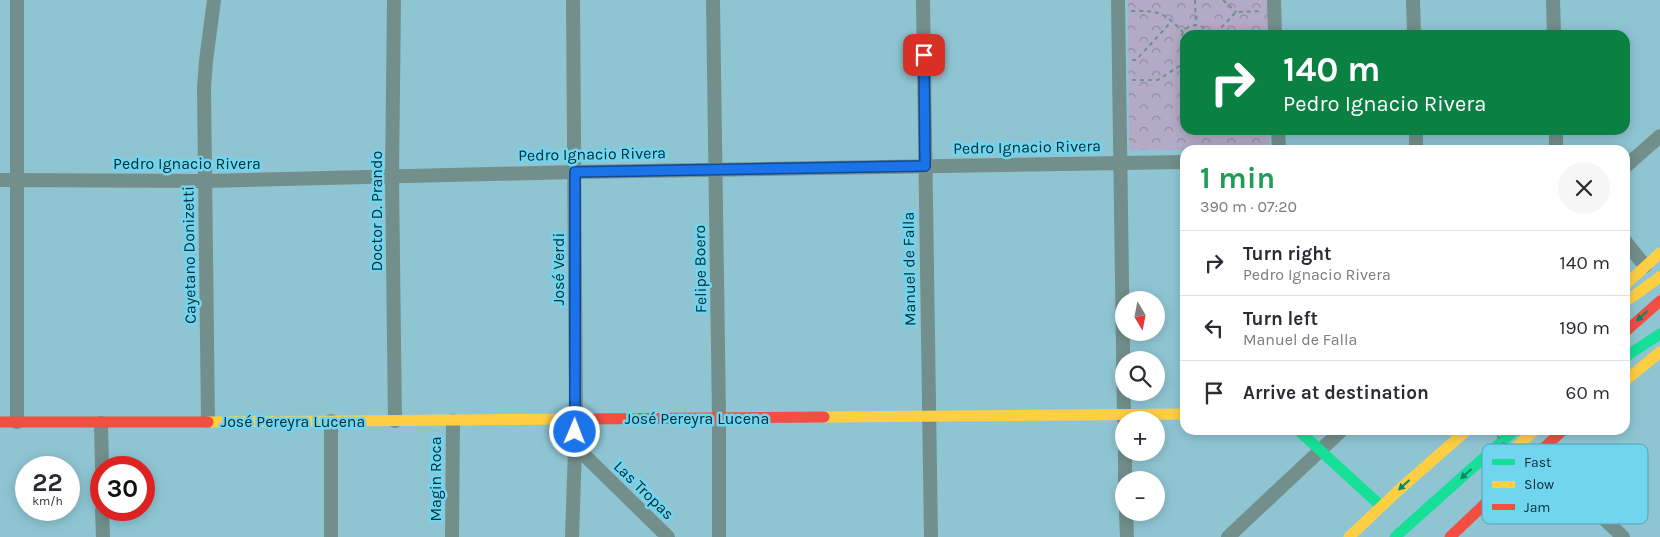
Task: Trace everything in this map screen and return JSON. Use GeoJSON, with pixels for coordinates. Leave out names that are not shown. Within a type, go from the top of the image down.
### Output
{"type":"FeatureCollection","features":[{"type":"Feature","properties":{"kind":"main road"},"geometry":{"type":"LineString","coordinates":[[1630,280],[1660,253]]}},
{"type":"Feature","properties":{"kind":"main road"},"geometry":{"type":"LineString","coordinates":[[1630,298],[1660,277]]}},
{"type":"Feature","properties":{"kind":"main road"},"geometry":{"type":"LineString","coordinates":[[1630,328],[1660,301]]}},
{"type":"Feature","properties":{"kind":"main road"},"geometry":{"type":"LineString","coordinates":[[1630,346],[1656,330]]}},
{"type":"Feature","properties":{"kind":"main road"},"geometry":{"type":"LineString","coordinates":[[1630,353],[1656,330]]}},
{"type":"Feature","properties":{"kind":"main road"},"geometry":{"type":"LineString","coordinates":[[1630,377],[1660,352]]}},
{"type":"Feature","properties":{"kind":"main road","name":"José Pereyra Lucena"},"geometry":{"type":"LineString","coordinates":[[1165,415],[1180,414]]}},
{"type":"Feature","properties":{"kind":"main road","name":"José Pereyra Lucena"},"geometry":{"type":"LineString","coordinates":[[0,422],[453,421],[719,417],[1115,418]]}},
{"type":"Feature","properties":{"kind":"main road"},"geometry":{"type":"LineString","coordinates":[[1303,435],[1381,506]]}},
{"type":"Feature","properties":{"kind":"main road"},"geometry":{"type":"LineString","coordinates":[[1349,537],[1461,435]]}},
{"type":"Feature","properties":{"kind":"main road"},"geometry":{"type":"LineString","coordinates":[[1499,444],[1509,435]]}},
{"type":"Feature","properties":{"kind":"main road"},"geometry":{"type":"LineString","coordinates":[[1520,444],[1530,435]]}},
{"type":"Feature","properties":{"kind":"main road"},"geometry":{"type":"LineString","coordinates":[[1548,444],[1558,435]]}},
{"type":"Feature","properties":{"kind":"main road"},"geometry":{"type":"LineString","coordinates":[[1396,537],[1482,460]]}},
{"type":"Feature","properties":{"kind":"main road"},"geometry":{"type":"LineString","coordinates":[[1450,537],[1482,506]]}},
{"type":"Feature","properties":{"kind":"street"},"geometry":{"type":"LineString","coordinates":[[17,0],[17,422]]}},
{"type":"Feature","properties":{"kind":"street","name":"Cayetano Donizetti"},"geometry":{"type":"LineString","coordinates":[[208,421],[204,87],[214,0]]}},
{"type":"Feature","properties":{"kind":"street","name":"Doctor D. Prando"},"geometry":{"type":"LineString","coordinates":[[394,0],[392,177],[395,421]]}},
{"type":"Feature","properties":{"kind":"street","name":"José Verdi"},"geometry":{"type":"LineString","coordinates":[[572,537],[576,419],[573,0]]}},
{"type":"Feature","properties":{"kind":"street","name":"Felipe Boero"},"geometry":{"type":"LineString","coordinates":[[713,0],[719,537]]}},
{"type":"Feature","properties":{"kind":"street","name":"Manuel de Falla"},"geometry":{"type":"LineString","coordinates":[[924,0],[931,537]]}},
{"type":"Feature","properties":{"kind":"street"},"geometry":{"type":"LineString","coordinates":[[1413,0],[1414,30]]}},
{"type":"Feature","properties":{"kind":"street"},"geometry":{"type":"LineString","coordinates":[[1553,0],[1554,30]]}},
{"type":"Feature","properties":{"kind":"street"},"geometry":{"type":"LineString","coordinates":[[1118,6],[1124,411]]}},
{"type":"Feature","properties":{"kind":"street"},"geometry":{"type":"LineString","coordinates":[[1274,6],[1275,30]]}},
{"type":"Feature","properties":{"kind":"street"},"geometry":{"type":"LineString","coordinates":[[1630,162],[1660,136]]}},
{"type":"Feature","properties":{"kind":"street","name":"Pedro Ignacio Rivera"},"geometry":{"type":"LineString","coordinates":[[0,180],[206,181],[716,169],[1180,162]]}},
{"type":"Feature","properties":{"kind":"street"},"geometry":{"type":"LineString","coordinates":[[1630,247],[1645,266]]}},
{"type":"Feature","properties":{"kind":"street"},"geometry":{"type":"LineString","coordinates":[[331,421],[331,537]]}},
{"type":"Feature","properties":{"kind":"street","name":"Magin Roca"},"geometry":{"type":"LineString","coordinates":[[452,537],[453,421]]}},
{"type":"Feature","properties":{"kind":"street"},"geometry":{"type":"LineString","coordinates":[[101,422],[102,456]]}},
{"type":"Feature","properties":{"kind":"street"},"geometry":{"type":"LineString","coordinates":[[1228,537],[1337,435]]}},
{"type":"Feature","properties":{"kind":"street","name":"Las Tropas"},"geometry":{"type":"LineString","coordinates":[[575,446],[668,537]]}},
{"type":"Feature","properties":{"kind":"street"},"geometry":{"type":"LineString","coordinates":[[102,521],[103,537]]}},
{"type":"Feature","properties":{"kind":"street"},"geometry":{"type":"LineString","coordinates":[[1126,521],[1127,537]]}},
{"type":"Feature","properties":{"kind":"street"},"geometry":{"type":"LineString","coordinates":[[1610,524],[1623,537]]}},
{"type":"Feature","properties":{"kind":"path"},"geometry":{"type":"LineString","coordinates":[[1195,0],[1196,25]]}},
{"type":"Feature","properties":{"kind":"path"},"geometry":{"type":"LineString","coordinates":[[1223,0],[1236,12]]}},
{"type":"Feature","properties":{"kind":"path"},"geometry":{"type":"LineString","coordinates":[[1118,6],[1162,13],[1182,30]]}},
{"type":"Feature","properties":{"kind":"path"},"geometry":{"type":"LineString","coordinates":[[1220,30],[1236,12],[1274,6]]}},
{"type":"Feature","properties":{"kind":"path"},"geometry":{"type":"LineString","coordinates":[[1119,60],[1136,60],[1172,21]]}},
{"type":"Feature","properties":{"kind":"path"},"geometry":{"type":"LineString","coordinates":[[1186,30],[1196,25],[1206,30]]}},
{"type":"Feature","properties":{"kind":"path"},"geometry":{"type":"LineString","coordinates":[[1120,79],[1158,80],[1180,66]]}},
{"type":"Feature","properties":{"kind":"green space"},"geometry":{"type":"Polygon","coordinates":[[[1128,0],[1268,0],[1268,30],[1180,30],[1180,135],[1269,135],[1269,145],[1180,145],[1180,150],[1129,150],[1128,0]]]}},
{"type":"Feature","properties":{"kind":"traffic: fast"},"geometry":{"type":"LineString","coordinates":[[1630,354],[1660,334]]}},
{"type":"Feature","properties":{"kind":"traffic: fast"},"geometry":{"type":"LineString","coordinates":[[1303,435],[1381,506]]}},
{"type":"Feature","properties":{"kind":"traffic: fast"},"geometry":{"type":"LineString","coordinates":[[1499,444],[1509,435]]}},
{"type":"Feature","properties":{"kind":"traffic: fast"},"geometry":{"type":"LineString","coordinates":[[1395,537],[1482,459]]}},
{"type":"Feature","properties":{"kind":"traffic: slow"},"geometry":{"type":"LineString","coordinates":[[1630,280],[1660,253]]}},
{"type":"Feature","properties":{"kind":"traffic: slow"},"geometry":{"type":"LineString","coordinates":[[1630,298],[1660,277]]}},
{"type":"Feature","properties":{"kind":"traffic: slow"},"geometry":{"type":"LineString","coordinates":[[1630,377],[1660,352]]}},
{"type":"Feature","properties":{"kind":"traffic: slow"},"geometry":{"type":"LineString","coordinates":[[824,417],[1180,414]]}},
{"type":"Feature","properties":{"kind":"traffic: slow"},"geometry":{"type":"LineString","coordinates":[[208,422],[586,419]]}},
{"type":"Feature","properties":{"kind":"traffic: slow"},"geometry":{"type":"LineString","coordinates":[[1349,537],[1461,435]]}},
{"type":"Feature","properties":{"kind":"traffic: slow"},"geometry":{"type":"LineString","coordinates":[[1520,444],[1530,435]]}},
{"type":"Feature","properties":{"kind":"traffic: jam"},"geometry":{"type":"LineString","coordinates":[[1630,328],[1660,301]]}},
{"type":"Feature","properties":{"kind":"traffic: jam"},"geometry":{"type":"LineString","coordinates":[[586,419],[824,417]]}},
{"type":"Feature","properties":{"kind":"traffic: jam"},"geometry":{"type":"LineString","coordinates":[[0,422],[208,422]]}},
{"type":"Feature","properties":{"kind":"traffic: jam"},"geometry":{"type":"LineString","coordinates":[[1548,444],[1558,435]]}},
{"type":"Feature","properties":{"kind":"traffic: jam"},"geometry":{"type":"LineString","coordinates":[[1450,537],[1482,507]]}},
{"type":"Feature","properties":{"kind":"route"},"geometry":{"type":"LineString","coordinates":[[575,432],[575,172],[925,166],[924,55]]}}]}
